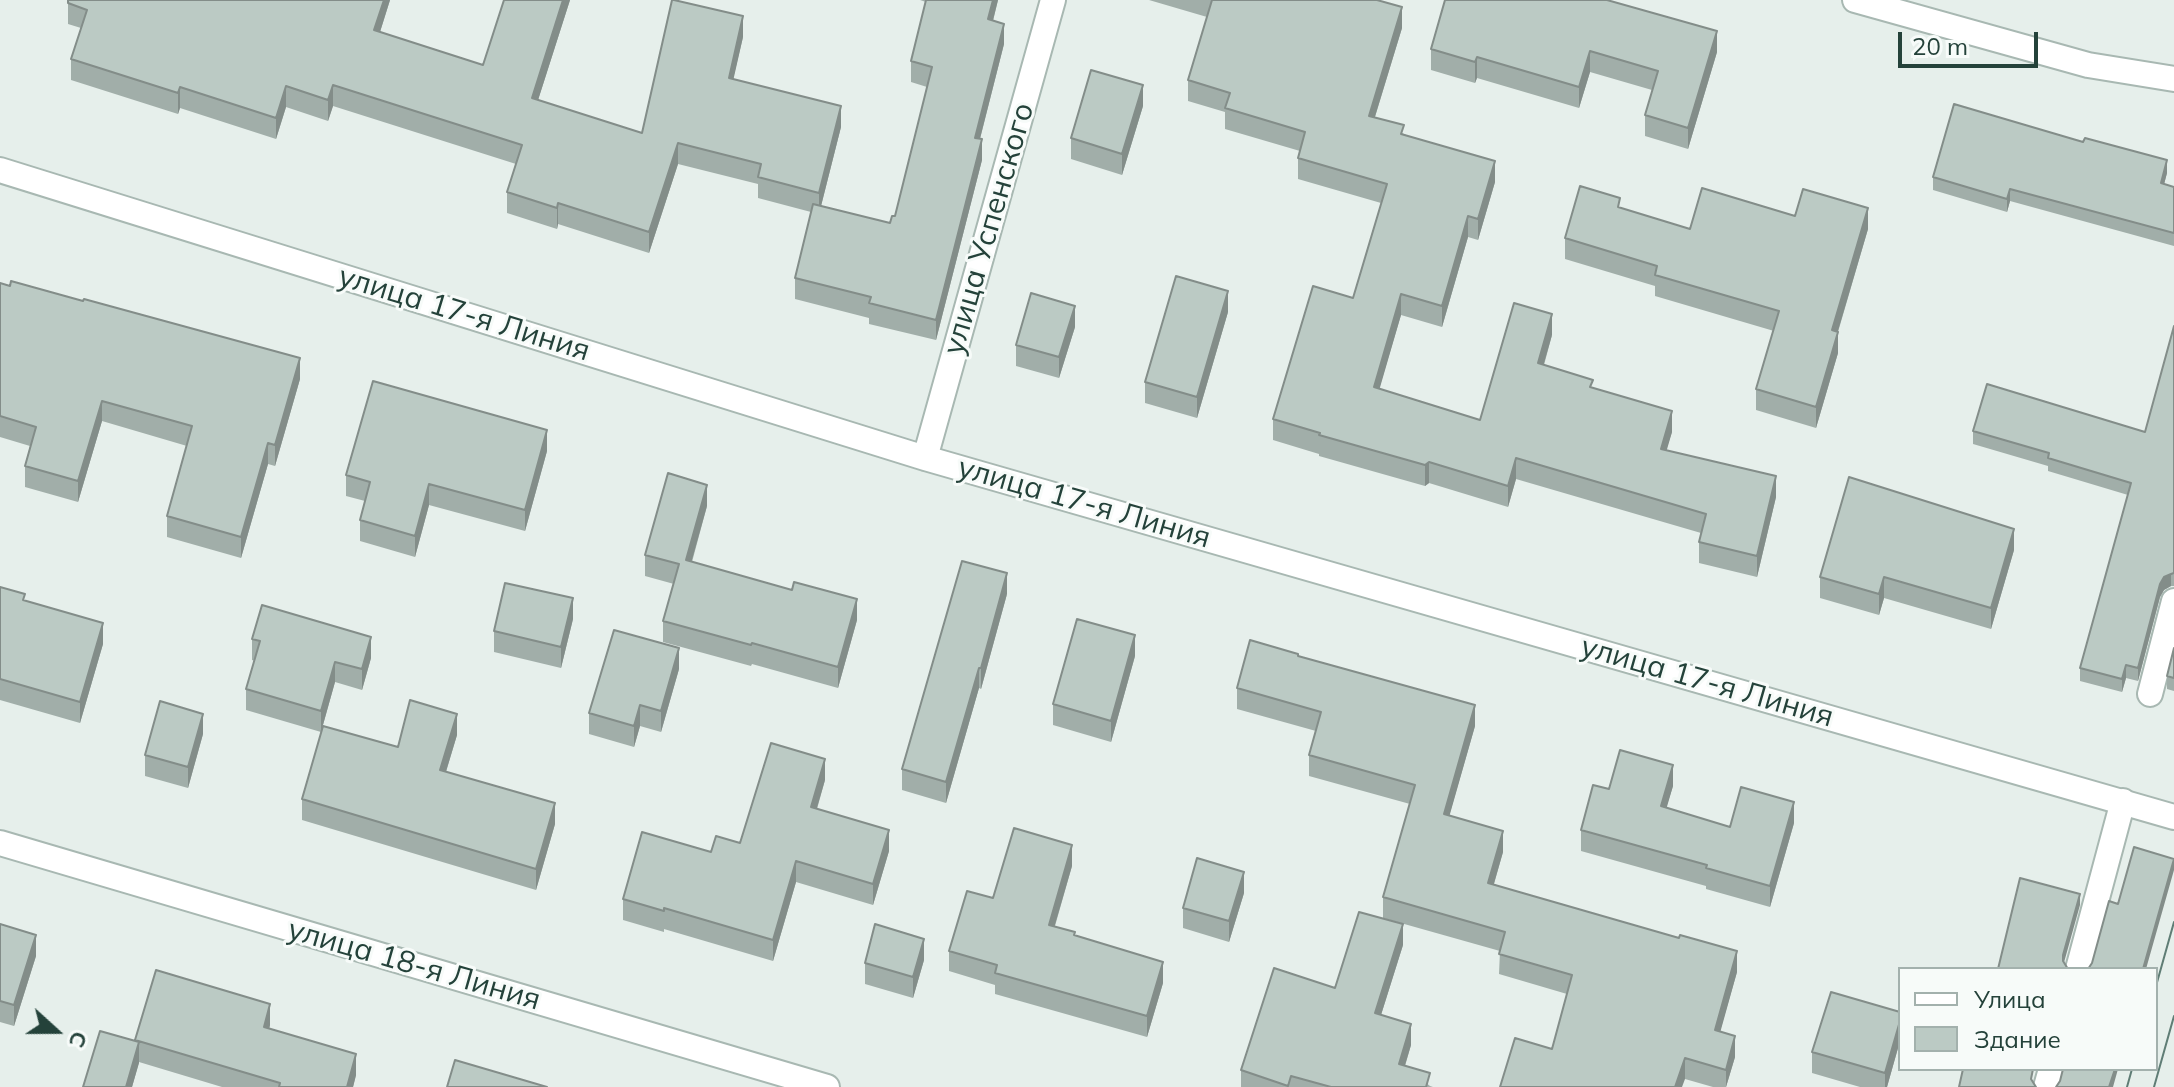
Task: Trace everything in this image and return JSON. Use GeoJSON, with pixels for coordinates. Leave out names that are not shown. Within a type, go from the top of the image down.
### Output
{"type":"FeatureCollection","features":[{"type":"Feature","properties":{"kind":"street","name":"улица Успенского"},"geometry":{"type":"LineString","coordinates":[[925,458],[1053,0]]}},
{"type":"Feature","properties":{"kind":"street"},"geometry":{"type":"LineString","coordinates":[[1855,0],[2088,65],[2174,79]]}},
{"type":"Feature","properties":{"kind":"street","name":"улица 17-я Линия"},"geometry":{"type":"LineString","coordinates":[[0,170],[925,458],[2174,817]]}},
{"type":"Feature","properties":{"kind":"street"},"geometry":{"type":"LineString","coordinates":[[2150,694],[2174,601]]}},
{"type":"Feature","properties":{"kind":"street"},"geometry":{"type":"LineString","coordinates":[[2079,967],[2123,801]]}},
{"type":"Feature","properties":{"kind":"street","name":"улица 18-я Линия"},"geometry":{"type":"LineString","coordinates":[[0,843],[827,1087]]}},
{"type":"Feature","properties":{"kind":"building"},"geometry":{"type":"Polygon","coordinates":[[[68,0],[384,0],[374,30],[483,65],[504,0],[563,0],[532,98],[642,133],[674,0],[743,16],[729,78],[841,106],[819,193],[758,177],[761,164],[678,143],[649,232],[558,203],[557,208],[507,192],[522,145],[333,85],[328,100],[286,86],[276,118],[180,87],[178,93],[71,59],[87,10],[68,3],[68,0]]]}},
{"type":"Feature","properties":{"kind":"building"},"geometry":{"type":"Polygon","coordinates":[[[926,0],[993,0],[988,19],[1004,24],[975,138],[982,139],[936,320],[869,303],[871,297],[795,278],[813,204],[890,223],[892,216],[895,216],[932,67],[911,61],[926,0]]]}},
{"type":"Feature","properties":{"kind":"building"},"geometry":{"type":"Polygon","coordinates":[[[1212,0],[1377,0],[1402,7],[1369,116],[1404,125],[1401,134],[1495,161],[1478,219],[1468,216],[1442,306],[1401,294],[1374,387],[1480,420],[1514,303],[1552,314],[1538,363],[1593,380],[1590,387],[1672,411],[1661,449],[1776,476],[1757,556],[1699,542],[1706,514],[1516,458],[1508,486],[1429,462],[1425,465],[1319,435],[1273,419],[1313,286],[1353,298],[1387,184],[1298,158],[1305,132],[1225,108],[1230,93],[1188,80],[1212,0]]]}},
{"type":"Feature","properties":{"kind":"building"},"geometry":{"type":"Polygon","coordinates":[[[1445,0],[1607,0],[1717,31],[1688,128],[1645,115],[1658,71],[1590,51],[1579,87],[1477,57],[1475,62],[1431,49],[1445,0]]]}},
{"type":"Feature","properties":{"kind":"building"},"geometry":{"type":"Polygon","coordinates":[[[1091,70],[1143,85],[1122,154],[1071,138],[1091,70]]]}},
{"type":"Feature","properties":{"kind":"building"},"geometry":{"type":"Polygon","coordinates":[[[1954,104],[2083,142],[2085,138],[2167,160],[2161,183],[2174,187],[2174,233],[2010,189],[2007,199],[1933,177],[1954,104]]]}},
{"type":"Feature","properties":{"kind":"building"},"geometry":{"type":"Polygon","coordinates":[[[1580,186],[1620,198],[1618,207],[1690,229],[1702,188],[1795,216],[1803,189],[1868,208],[1832,330],[1838,332],[1816,407],[1756,389],[1779,311],[1655,275],[1657,266],[1565,238],[1580,186]]]}},
{"type":"Feature","properties":{"kind":"building"},"geometry":{"type":"Polygon","coordinates":[[[1176,276],[1228,291],[1197,397],[1145,382],[1176,276]]]}},
{"type":"Feature","properties":{"kind":"building"},"geometry":{"type":"Polygon","coordinates":[[[11,281],[300,358],[275,445],[268,443],[241,537],[167,516],[192,426],[102,401],[78,481],[25,466],[36,427],[0,416],[0,283],[10,286],[11,281]]]}},
{"type":"Feature","properties":{"kind":"building"},"geometry":{"type":"Polygon","coordinates":[[[1031,293],[1075,306],[1059,357],[1016,345],[1031,293]]]}},
{"type":"Feature","properties":{"kind":"building"},"geometry":{"type":"Polygon","coordinates":[[[2174,326],[2174,573],[2164,577],[2160,584],[2138,668],[2126,665],[2122,679],[2080,668],[2131,483],[2048,458],[2049,453],[1973,431],[1987,384],[2145,432],[2174,326]]]}},
{"type":"Feature","properties":{"kind":"building"},"geometry":{"type":"Polygon","coordinates":[[[373,381],[547,430],[525,510],[429,484],[415,536],[360,520],[370,482],[346,475],[373,381]]]}},
{"type":"Feature","properties":{"kind":"building"},"geometry":{"type":"Polygon","coordinates":[[[668,473],[707,485],[686,560],[792,590],[794,582],[857,599],[838,667],[663,621],[679,564],[645,555],[668,473]]]}},
{"type":"Feature","properties":{"kind":"building"},"geometry":{"type":"Polygon","coordinates":[[[1849,477],[2014,529],[1991,608],[1884,577],[1879,594],[1820,577],[1849,477]]]}},
{"type":"Feature","properties":{"kind":"building"},"geometry":{"type":"Polygon","coordinates":[[[962,561],[1007,573],[946,782],[902,769],[962,561]]]}},
{"type":"Feature","properties":{"kind":"building"},"geometry":{"type":"Polygon","coordinates":[[[505,583],[573,598],[561,647],[494,631],[505,583]]]}},
{"type":"Feature","properties":{"kind":"building"},"geometry":{"type":"Polygon","coordinates":[[[0,587],[25,594],[23,600],[103,623],[80,702],[0,679],[0,587]]]}},
{"type":"Feature","properties":{"kind":"building"},"geometry":{"type":"Polygon","coordinates":[[[262,605],[371,637],[362,669],[335,662],[321,711],[246,689],[260,641],[252,639],[262,605]]]}},
{"type":"Feature","properties":{"kind":"building"},"geometry":{"type":"Polygon","coordinates":[[[1077,619],[1135,635],[1111,721],[1053,704],[1077,619]]]}},
{"type":"Feature","properties":{"kind":"building"},"geometry":{"type":"Polygon","coordinates":[[[614,630],[679,648],[661,711],[640,705],[634,726],[589,713],[614,630]]]}},
{"type":"Feature","properties":{"kind":"building"},"geometry":{"type":"Polygon","coordinates":[[[1250,640],[1475,705],[1444,814],[1503,831],[1488,883],[1679,938],[1680,935],[1737,951],[1715,1030],[1735,1036],[1726,1070],[1685,1058],[1675,1087],[1500,1087],[1515,1038],[1552,1049],[1572,975],[1499,954],[1505,932],[1383,897],[1415,785],[1309,755],[1321,712],[1237,688],[1250,640]]]}},
{"type":"Feature","properties":{"kind":"building"},"geometry":{"type":"Polygon","coordinates":[[[2174,648],[2174,678],[2167,676],[2174,648]]]}},
{"type":"Feature","properties":{"kind":"building"},"geometry":{"type":"Polygon","coordinates":[[[410,700],[457,714],[440,770],[555,803],[536,869],[302,799],[323,726],[398,747],[410,700]]]}},
{"type":"Feature","properties":{"kind":"building"},"geometry":{"type":"Polygon","coordinates":[[[160,701],[203,714],[188,767],[145,755],[160,701]]]}},
{"type":"Feature","properties":{"kind":"building"},"geometry":{"type":"Polygon","coordinates":[[[771,743],[825,759],[811,807],[889,830],[873,884],[796,861],[773,940],[623,899],[642,832],[711,852],[716,836],[740,843],[771,743]]]}},
{"type":"Feature","properties":{"kind":"building"},"geometry":{"type":"Polygon","coordinates":[[[1620,750],[1673,765],[1661,806],[1730,827],[1741,787],[1794,802],[1770,886],[1581,830],[1593,785],[1609,789],[1620,750]]]}},
{"type":"Feature","properties":{"kind":"building"},"geometry":{"type":"Polygon","coordinates":[[[1014,828],[1072,845],[1049,925],[1163,962],[1147,1016],[995,973],[997,965],[949,951],[967,891],[993,898],[1014,828]]]}},
{"type":"Feature","properties":{"kind":"building"},"geometry":{"type":"Polygon","coordinates":[[[2134,847],[2174,859],[2144,967],[2089,967],[2109,901],[2118,904],[2134,847]]]}},
{"type":"Feature","properties":{"kind":"building"},"geometry":{"type":"Polygon","coordinates":[[[1197,858],[1244,872],[1229,921],[1183,908],[1197,858]]]}},
{"type":"Feature","properties":{"kind":"building"},"geometry":{"type":"Polygon","coordinates":[[[2020,878],[2080,894],[2063,955],[2067,967],[1998,967],[2020,878]]]}},
{"type":"Feature","properties":{"kind":"building"},"geometry":{"type":"Polygon","coordinates":[[[1359,912],[1403,924],[1375,1013],[1411,1024],[1399,1064],[1430,1073],[1426,1087],[1331,1087],[1291,1076],[1288,1086],[1241,1070],[1274,968],[1335,988],[1359,912]]]}},
{"type":"Feature","properties":{"kind":"building"},"geometry":{"type":"Polygon","coordinates":[[[0,924],[36,935],[14,1005],[0,1001],[0,924]]]}},
{"type":"Feature","properties":{"kind":"building"},"geometry":{"type":"Polygon","coordinates":[[[875,924],[924,939],[913,977],[865,963],[875,924]]]}},
{"type":"Feature","properties":{"kind":"building"},"geometry":{"type":"Polygon","coordinates":[[[156,970],[270,1004],[264,1027],[356,1054],[347,1087],[279,1087],[280,1083],[135,1040],[156,970]]]}},
{"type":"Feature","properties":{"kind":"building"},"geometry":{"type":"Polygon","coordinates":[[[1831,992],[1898,1011],[1898,1028],[1885,1073],[1812,1052],[1831,992]]]}},
{"type":"Feature","properties":{"kind":"building"},"geometry":{"type":"Polygon","coordinates":[[[100,1031],[139,1042],[126,1087],[83,1087],[100,1031]]]}},
{"type":"Feature","properties":{"kind":"building"},"geometry":{"type":"Polygon","coordinates":[[[455,1060],[547,1087],[447,1087],[455,1060]]]}},
{"type":"Feature","properties":{"kind":"building"},"geometry":{"type":"Polygon","coordinates":[[[1963,1071],[2033,1071],[2031,1079],[2036,1087],[1959,1087],[1963,1071]]]}},
{"type":"Feature","properties":{"kind":"building"},"geometry":{"type":"Polygon","coordinates":[[[2062,1071],[2114,1071],[2109,1087],[2056,1087],[2062,1071]]]}},
{"type":"Feature","properties":{"kind":"tram line"},"geometry":{"type":"LineString","coordinates":[[2158,979],[2174,922]]}},
{"type":"Feature","properties":{"kind":"tram line"},"geometry":{"type":"LineString","coordinates":[[2154,1087],[2174,1016]]}},
{"type":"Feature","properties":{"kind":"tram line"},"geometry":{"type":"LineString","coordinates":[[2127,1087],[2131,1071]]}}]}
